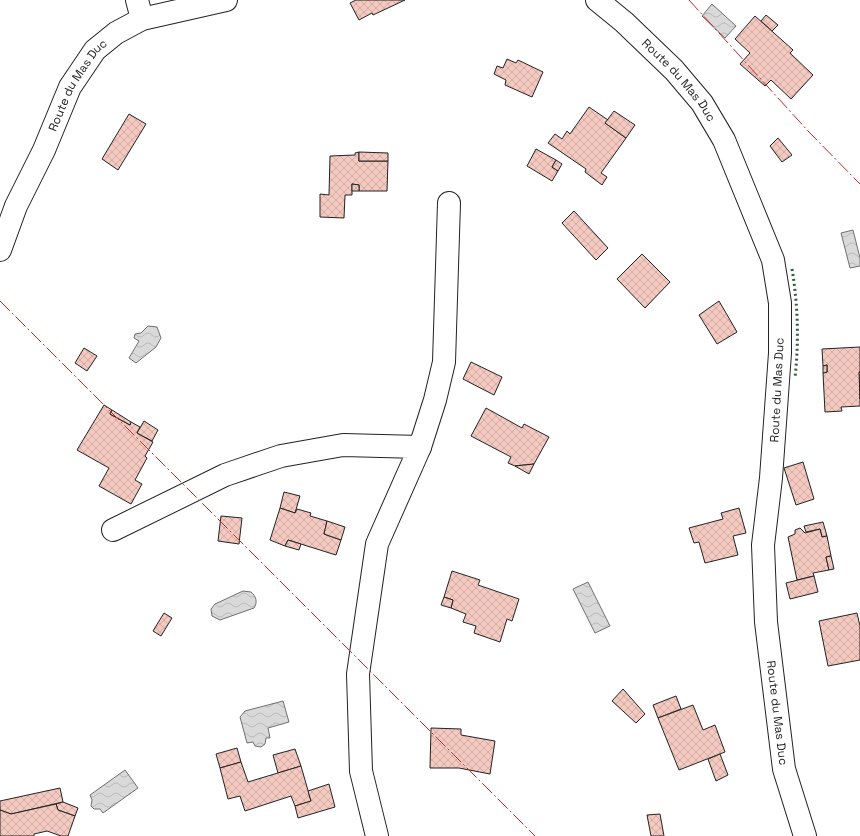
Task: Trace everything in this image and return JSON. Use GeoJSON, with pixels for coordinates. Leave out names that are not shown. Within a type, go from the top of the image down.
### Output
{"type":"FeatureCollection","features":[{"type":"Feature","properties":{"kind":"street","name":"Route du Mas Duc"},"geometry":{"type":"LineString","coordinates":[[0,250],[16,206],[44,150],[70,87],[95,50],[140,9],[226,0]]}},
{"type":"Feature","properties":{"kind":"street","name":"Route du Mas Duc"},"geometry":{"type":"LineString","coordinates":[[597,0],[624,22],[674,70],[702,103],[724,140],[773,260],[780,303],[780,353],[772,470],[762,545],[766,622],[784,769],[805,836]]}},
{"type":"Feature","properties":{"kind":"street"},"geometry":{"type":"LineString","coordinates":[[377,836],[362,771],[358,674],[377,544],[420,447],[435,400],[444,362],[449,203]]}},
{"type":"Feature","properties":{"kind":"street"},"geometry":{"type":"LineString","coordinates":[[113,530],[225,475],[281,456],[343,445],[420,447]]}},
{"type":"Feature","properties":{"kind":"water"},"geometry":{"type":"Polygon","coordinates":[[[712,4],[736,26],[725,38],[702,16],[712,4]]]}},
{"type":"Feature","properties":{"kind":"water"},"geometry":{"type":"Polygon","coordinates":[[[853,230],[860,258],[860,266],[850,268],[841,233],[853,230]]]}},
{"type":"Feature","properties":{"kind":"water"},"geometry":{"type":"Polygon","coordinates":[[[148,326],[157,327],[161,338],[156,347],[136,363],[129,358],[139,341],[134,338],[135,334],[141,333],[148,326]]]}},
{"type":"Feature","properties":{"kind":"water"},"geometry":{"type":"Polygon","coordinates":[[[588,582],[610,626],[595,633],[573,589],[588,582]]]}},
{"type":"Feature","properties":{"kind":"water"},"geometry":{"type":"Polygon","coordinates":[[[243,591],[251,592],[254,595],[256,601],[254,608],[220,620],[212,616],[211,609],[215,604],[243,591]]]}},
{"type":"Feature","properties":{"kind":"water"},"geometry":{"type":"Polygon","coordinates":[[[283,701],[289,722],[268,728],[270,738],[266,738],[265,744],[261,747],[255,746],[253,742],[247,743],[240,717],[245,711],[283,701]]]}},
{"type":"Feature","properties":{"kind":"water"},"geometry":{"type":"Polygon","coordinates":[[[125,770],[138,788],[103,813],[100,809],[94,809],[91,806],[92,800],[90,795],[125,770]]]}},
{"type":"Feature","properties":{"kind":"building"},"geometry":{"type":"Polygon","coordinates":[[[356,0],[405,0],[373,15],[372,13],[359,20],[350,3],[356,0]]]}},
{"type":"Feature","properties":{"kind":"building"},"geometry":{"type":"Polygon","coordinates":[[[766,15],[778,25],[772,31],[761,21],[766,15]]]}},
{"type":"Feature","properties":{"kind":"building"},"geometry":{"type":"Polygon","coordinates":[[[755,16],[793,50],[790,53],[813,75],[791,99],[771,80],[765,86],[740,64],[750,53],[735,39],[755,16]]]}},
{"type":"Feature","properties":{"kind":"building"},"geometry":{"type":"Polygon","coordinates":[[[507,59],[516,63],[518,60],[543,72],[532,97],[505,85],[506,80],[494,74],[497,66],[503,68],[507,59]]]}},
{"type":"Feature","properties":{"kind":"building"},"geometry":{"type":"Polygon","coordinates":[[[589,107],[608,120],[605,123],[626,138],[601,173],[607,177],[602,185],[585,172],[586,169],[548,143],[555,134],[562,139],[567,131],[570,134],[589,107]]]}},
{"type":"Feature","properties":{"kind":"building"},"geometry":{"type":"Polygon","coordinates":[[[614,111],[635,125],[626,138],[605,123],[614,111]]]}},
{"type":"Feature","properties":{"kind":"building"},"geometry":{"type":"Polygon","coordinates":[[[129,114],[146,124],[118,170],[102,159],[129,114]]]}},
{"type":"Feature","properties":{"kind":"building"},"geometry":{"type":"Polygon","coordinates":[[[778,138],[792,155],[782,162],[770,146],[778,138]]]}},
{"type":"Feature","properties":{"kind":"building"},"geometry":{"type":"Polygon","coordinates":[[[536,149],[556,160],[552,167],[558,171],[552,181],[527,166],[536,149]]]}},
{"type":"Feature","properties":{"kind":"building"},"geometry":{"type":"Polygon","coordinates":[[[359,152],[359,161],[388,161],[387,191],[359,191],[359,185],[352,184],[352,195],[345,195],[344,218],[320,217],[320,194],[329,195],[330,156],[355,155],[355,153],[359,152]]]}},
{"type":"Feature","properties":{"kind":"building"},"geometry":{"type":"Polygon","coordinates":[[[359,152],[388,153],[388,161],[359,161],[359,152]]]}},
{"type":"Feature","properties":{"kind":"building"},"geometry":{"type":"Polygon","coordinates":[[[556,160],[562,164],[558,171],[552,167],[556,160]]]}},
{"type":"Feature","properties":{"kind":"building"},"geometry":{"type":"Polygon","coordinates":[[[352,184],[359,185],[359,191],[352,191],[352,184]]]}},
{"type":"Feature","properties":{"kind":"building"},"geometry":{"type":"Polygon","coordinates":[[[574,211],[608,248],[596,260],[562,223],[574,211]]]}},
{"type":"Feature","properties":{"kind":"building"},"geometry":{"type":"Polygon","coordinates":[[[642,254],[670,282],[645,308],[617,279],[642,254]]]}},
{"type":"Feature","properties":{"kind":"building"},"geometry":{"type":"Polygon","coordinates":[[[719,301],[737,332],[717,344],[699,315],[719,301]]]}},
{"type":"Feature","properties":{"kind":"building"},"geometry":{"type":"Polygon","coordinates":[[[860,347],[860,406],[841,407],[842,411],[825,412],[823,373],[827,372],[827,365],[823,366],[822,349],[860,347]]]}},
{"type":"Feature","properties":{"kind":"building"},"geometry":{"type":"Polygon","coordinates":[[[84,348],[97,356],[87,371],[75,363],[84,348]]]}},
{"type":"Feature","properties":{"kind":"building"},"geometry":{"type":"Polygon","coordinates":[[[471,362],[502,377],[494,395],[463,379],[471,362]]]}},
{"type":"Feature","properties":{"kind":"building"},"geometry":{"type":"Polygon","coordinates":[[[827,365],[827,372],[823,373],[823,366],[827,365]]]}},
{"type":"Feature","properties":{"kind":"building"},"geometry":{"type":"Polygon","coordinates":[[[859,372],[860,372],[860,399],[859,372]]]}},
{"type":"Feature","properties":{"kind":"building"},"geometry":{"type":"Polygon","coordinates":[[[104,405],[112,410],[110,414],[130,425],[131,422],[140,427],[137,433],[153,442],[145,456],[147,458],[135,480],[142,484],[131,504],[99,486],[109,468],[77,450],[104,405]]]}},
{"type":"Feature","properties":{"kind":"building"},"geometry":{"type":"Polygon","coordinates":[[[486,408],[522,428],[524,424],[549,437],[534,464],[515,466],[508,463],[511,457],[471,436],[486,408]]]}},
{"type":"Feature","properties":{"kind":"building"},"geometry":{"type":"Polygon","coordinates":[[[112,410],[131,422],[130,425],[110,414],[112,410]]]}},
{"type":"Feature","properties":{"kind":"building"},"geometry":{"type":"Polygon","coordinates":[[[144,421],[158,430],[152,441],[137,433],[144,421]]]}},
{"type":"Feature","properties":{"kind":"building"},"geometry":{"type":"Polygon","coordinates":[[[803,462],[814,499],[796,505],[784,468],[803,462]]]}},
{"type":"Feature","properties":{"kind":"building"},"geometry":{"type":"Polygon","coordinates":[[[534,464],[529,474],[515,466],[534,464]]]}},
{"type":"Feature","properties":{"kind":"building"},"geometry":{"type":"Polygon","coordinates":[[[284,492],[300,496],[295,513],[280,508],[284,492]]]}},
{"type":"Feature","properties":{"kind":"building"},"geometry":{"type":"Polygon","coordinates":[[[280,508],[295,513],[297,509],[311,513],[310,516],[327,521],[324,534],[341,540],[336,555],[288,540],[285,546],[270,540],[280,508]]]}},
{"type":"Feature","properties":{"kind":"building"},"geometry":{"type":"Polygon","coordinates":[[[739,508],[746,533],[733,536],[738,555],[705,563],[699,542],[694,543],[689,528],[723,519],[721,513],[739,508]]]}},
{"type":"Feature","properties":{"kind":"building"},"geometry":{"type":"Polygon","coordinates":[[[221,516],[242,518],[239,544],[218,541],[221,516]]]}},
{"type":"Feature","properties":{"kind":"building"},"geometry":{"type":"Polygon","coordinates":[[[327,521],[345,527],[341,540],[324,534],[327,521]]]}},
{"type":"Feature","properties":{"kind":"building"},"geometry":{"type":"Polygon","coordinates":[[[823,522],[827,536],[822,537],[820,529],[806,532],[804,526],[823,522]]]}},
{"type":"Feature","properties":{"kind":"building"},"geometry":{"type":"Polygon","coordinates":[[[800,528],[805,533],[820,529],[822,537],[827,536],[831,556],[826,557],[829,570],[813,573],[814,576],[797,580],[788,537],[795,534],[795,530],[800,528]]]}},
{"type":"Feature","properties":{"kind":"building"},"geometry":{"type":"Polygon","coordinates":[[[288,540],[301,544],[299,550],[285,546],[288,540]]]}},
{"type":"Feature","properties":{"kind":"building"},"geometry":{"type":"Polygon","coordinates":[[[831,556],[834,569],[829,570],[826,557],[831,556]]]}},
{"type":"Feature","properties":{"kind":"building"},"geometry":{"type":"Polygon","coordinates":[[[452,571],[480,580],[478,585],[519,599],[512,621],[507,619],[500,642],[474,633],[476,626],[463,622],[466,614],[451,608],[453,600],[444,597],[452,571]]]}},
{"type":"Feature","properties":{"kind":"building"},"geometry":{"type":"Polygon","coordinates":[[[814,576],[818,592],[790,599],[786,583],[814,576]]]}},
{"type":"Feature","properties":{"kind":"building"},"geometry":{"type":"Polygon","coordinates":[[[444,597],[453,600],[451,608],[441,605],[444,597]]]}},
{"type":"Feature","properties":{"kind":"building"},"geometry":{"type":"Polygon","coordinates":[[[164,613],[172,618],[161,636],[153,631],[164,613]]]}},
{"type":"Feature","properties":{"kind":"building"},"geometry":{"type":"Polygon","coordinates":[[[857,613],[860,626],[860,660],[828,666],[819,621],[857,613]]]}},
{"type":"Feature","properties":{"kind":"building"},"geometry":{"type":"Polygon","coordinates":[[[623,689],[645,714],[636,723],[612,701],[623,689]]]}},
{"type":"Feature","properties":{"kind":"building"},"geometry":{"type":"Polygon","coordinates":[[[676,696],[681,709],[658,718],[653,705],[676,696]]]}},
{"type":"Feature","properties":{"kind":"building"},"geometry":{"type":"Polygon","coordinates":[[[693,705],[703,730],[715,725],[725,752],[679,770],[658,718],[693,705]]]}},
{"type":"Feature","properties":{"kind":"building"},"geometry":{"type":"Polygon","coordinates":[[[431,728],[461,729],[461,735],[495,741],[490,774],[459,768],[430,768],[431,728]]]}},
{"type":"Feature","properties":{"kind":"building"},"geometry":{"type":"Polygon","coordinates":[[[237,748],[241,762],[220,768],[216,754],[237,748]]]}},
{"type":"Feature","properties":{"kind":"building"},"geometry":{"type":"Polygon","coordinates":[[[295,749],[301,766],[278,773],[273,755],[295,749]]]}},
{"type":"Feature","properties":{"kind":"building"},"geometry":{"type":"Polygon","coordinates":[[[720,754],[728,775],[716,781],[708,759],[720,754]]]}},
{"type":"Feature","properties":{"kind":"building"},"geometry":{"type":"Polygon","coordinates":[[[241,762],[248,782],[301,766],[311,801],[295,806],[291,796],[245,811],[240,796],[228,799],[220,768],[241,762]]]}},
{"type":"Feature","properties":{"kind":"building"},"geometry":{"type":"Polygon","coordinates":[[[329,784],[335,807],[298,818],[295,806],[311,801],[308,791],[329,784]]]}},
{"type":"Feature","properties":{"kind":"building"},"geometry":{"type":"Polygon","coordinates":[[[60,788],[63,802],[11,814],[0,810],[0,801],[60,788]]]}},
{"type":"Feature","properties":{"kind":"building"},"geometry":{"type":"Polygon","coordinates":[[[63,802],[78,808],[75,816],[58,810],[56,804],[63,802]]]}},
{"type":"Feature","properties":{"kind":"building"},"geometry":{"type":"Polygon","coordinates":[[[56,804],[58,810],[75,816],[68,836],[61,836],[47,831],[34,834],[34,836],[0,836],[0,810],[11,814],[56,804]]]}},
{"type":"Feature","properties":{"kind":"building"},"geometry":{"type":"Polygon","coordinates":[[[660,814],[664,836],[651,836],[647,815],[660,814]]]}},
{"type":"Feature","properties":{"kind":"hedge"},"geometry":{"type":"LineString","coordinates":[[792,269],[796,296],[797,323],[795,378]]}},
{"type":"Feature","properties":{"kind":"power"},"geometry":{"type":"LineString","coordinates":[[689,0],[808,131],[860,184]]}},
{"type":"Feature","properties":{"kind":"power"},"geometry":{"type":"LineString","coordinates":[[0,301],[535,836]]}}]}
